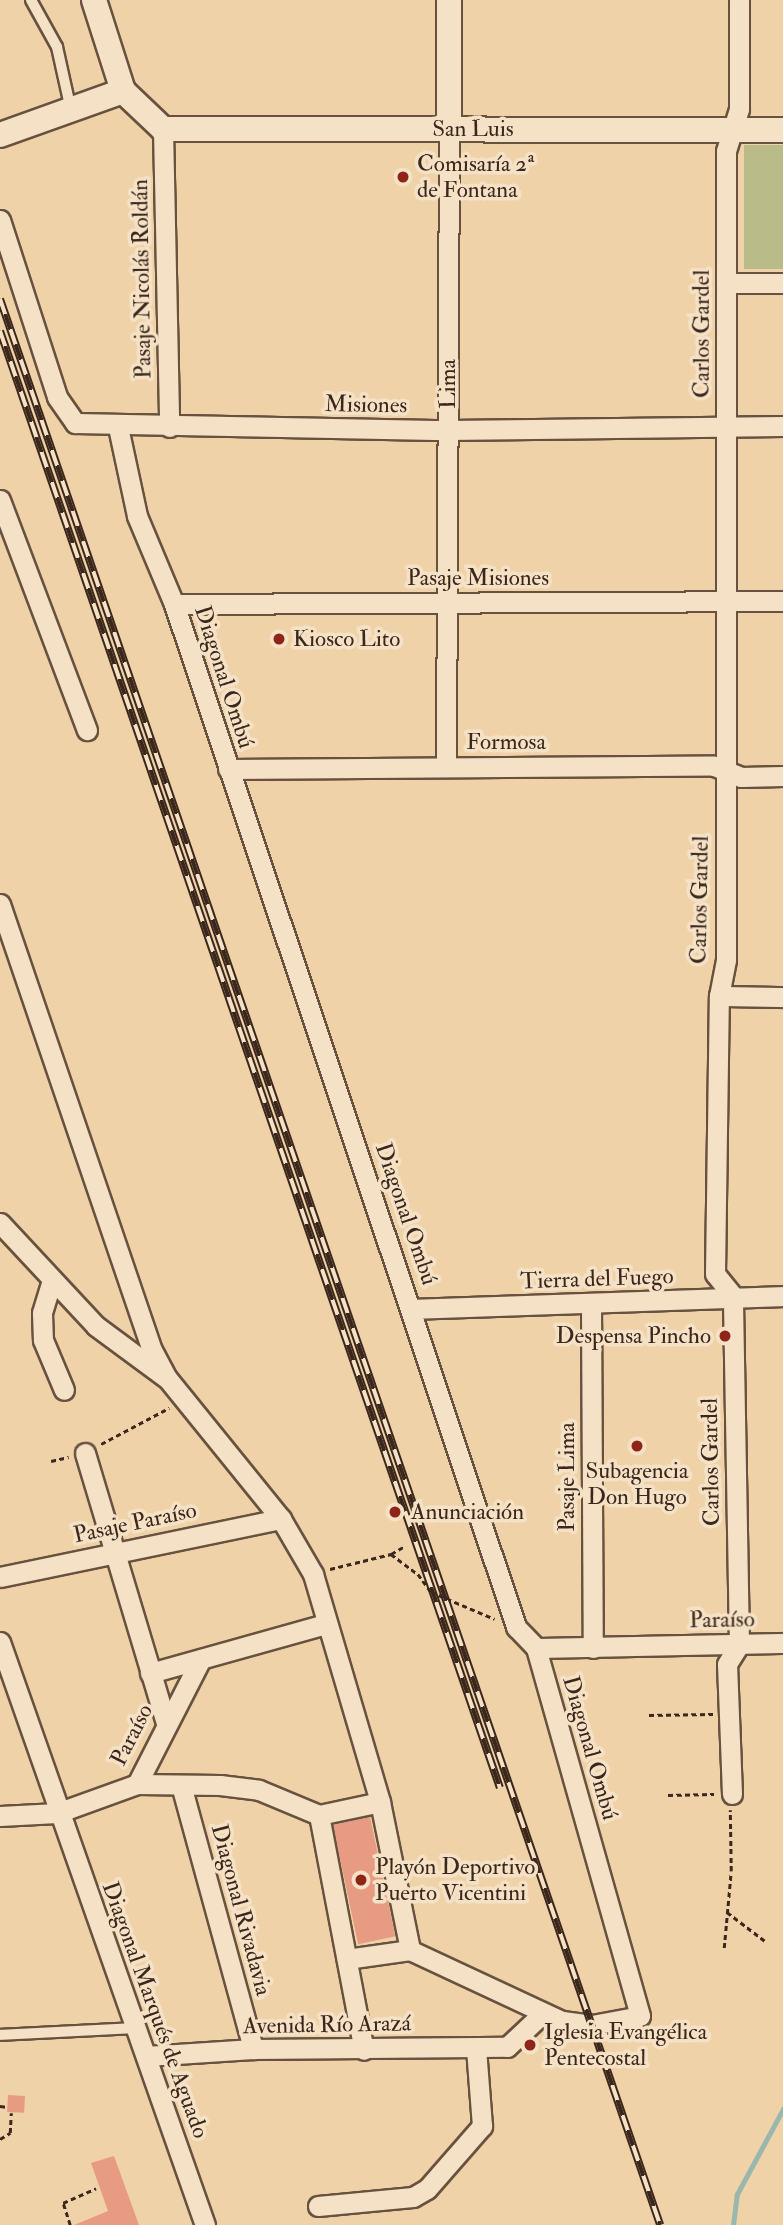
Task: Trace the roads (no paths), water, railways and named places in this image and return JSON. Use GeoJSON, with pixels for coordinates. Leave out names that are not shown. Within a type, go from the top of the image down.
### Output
{"type":"FeatureCollection","features":[{"type":"Feature","properties":{"kind":"street"},"geometry":{"type":"LineString","coordinates":[[94,0],[124,91],[163,129]]}},
{"type":"Feature","properties":{"kind":"street","name":"Lima"},"geometry":{"type":"LineString","coordinates":[[446,767],[449,0]]}},
{"type":"Feature","properties":{"kind":"street","name":"Carlos Gardel"},"geometry":{"type":"LineString","coordinates":[[732,1794],[727,1664],[738,1645],[733,1296],[715,1274],[719,996],[726,960],[726,151],[739,109],[739,0]]}},
{"type":"Feature","properties":{"kind":"street"},"geometry":{"type":"LineString","coordinates":[[0,135],[124,91]]}},
{"type":"Feature","properties":{"kind":"street","name":"San Luis"},"geometry":{"type":"LineString","coordinates":[[163,129],[783,130]]}},
{"type":"Feature","properties":{"kind":"street","name":"Pasaje Nicolás Roldán"},"geometry":{"type":"LineString","coordinates":[[163,129],[169,427]]}},
{"type":"Feature","properties":{"kind":"street","name":"Misiones"},"geometry":{"type":"LineString","coordinates":[[0,220],[57,397],[75,423],[118,427],[448,430],[783,426]]}},
{"type":"Feature","properties":{"kind":"street"},"geometry":{"type":"LineString","coordinates":[[726,283],[783,283]]}},
{"type":"Feature","properties":{"kind":"street","name":"Diagonal Ombú"},"geometry":{"type":"LineString","coordinates":[[118,427],[137,516],[174,604],[412,1309],[516,1627],[536,1648],[640,2016],[592,2025],[542,2014]]}},
{"type":"Feature","properties":{"kind":"street"},"geometry":{"type":"LineString","coordinates":[[0,500],[87,730]]}},
{"type":"Feature","properties":{"kind":"street","name":"Pasaje Misiones"},"geometry":{"type":"LineString","coordinates":[[174,604],[783,601]]}},
{"type":"Feature","properties":{"kind":"street","name":"Formosa"},"geometry":{"type":"LineString","coordinates":[[228,769],[714,766],[741,776],[783,776]]}},
{"type":"Feature","properties":{"kind":"street"},"geometry":{"type":"LineString","coordinates":[[0,904],[141,1323],[167,1378]]}},
{"type":"Feature","properties":{"kind":"street"},"geometry":{"type":"LineString","coordinates":[[719,996],[783,997]]}},
{"type":"Feature","properties":{"kind":"street"},"geometry":{"type":"LineString","coordinates":[[0,1223],[96,1326],[167,1378],[281,1519],[313,1574],[380,1802],[410,1950]]}},
{"type":"Feature","properties":{"kind":"street"},"geometry":{"type":"LineString","coordinates":[[52,1280],[41,1314],[43,1340],[64,1390]]}},
{"type":"Feature","properties":{"kind":"street","name":"Tierra del Fuego"},"geometry":{"type":"LineString","coordinates":[[412,1309],[591,1305],[733,1296],[783,1296]]}},
{"type":"Feature","properties":{"kind":"street","name":"Pasaje Lima"},"geometry":{"type":"LineString","coordinates":[[591,1305],[593,1648]]}},
{"type":"Feature","properties":{"kind":"street"},"geometry":{"type":"LineString","coordinates":[[85,1453],[117,1551],[149,1673],[166,1723]]}},
{"type":"Feature","properties":{"kind":"street","name":"Pasaje Paraíso"},"geometry":{"type":"LineString","coordinates":[[0,1577],[281,1519]]}},
{"type":"Feature","properties":{"kind":"street","name":"Paraíso"},"geometry":{"type":"LineString","coordinates":[[149,1673],[326,1624]]}},
{"type":"Feature","properties":{"kind":"street","name":"Diagonal Marqués de Aguado"},"geometry":{"type":"LineString","coordinates":[[0,1642],[57,1813],[205,2225]]}},
{"type":"Feature","properties":{"kind":"street","name":"Paraíso"},"geometry":{"type":"LineString","coordinates":[[536,1648],[783,1643]]}},
{"type":"Feature","properties":{"kind":"street","name":"Paraíso"},"geometry":{"type":"LineString","coordinates":[[0,1816],[57,1813],[137,1784],[201,1659]]}},
{"type":"Feature","properties":{"kind":"street"},"geometry":{"type":"LineString","coordinates":[[137,1784],[259,1790],[319,1815],[380,1802]]}},
{"type":"Feature","properties":{"kind":"street","name":"Diagonal Rivadavia"},"geometry":{"type":"LineString","coordinates":[[181,1785],[253,2049]]}},
{"type":"Feature","properties":{"kind":"street"},"geometry":{"type":"LineString","coordinates":[[319,1815],[363,2050]]}},
{"type":"Feature","properties":{"kind":"street"},"geometry":{"type":"LineString","coordinates":[[347,1959],[410,1950],[542,2014]]}},
{"type":"Feature","properties":{"kind":"street","name":"Avenida Río Arazá"},"geometry":{"type":"LineString","coordinates":[[146,2056],[253,2049],[507,2047],[542,2014]]}},
{"type":"Feature","properties":{"kind":"street"},"geometry":{"type":"LineString","coordinates":[[318,2206],[413,2197],[427,2189],[482,2126],[476,2048]]}},
{"type":"Feature","properties":{"kind":"lane"},"geometry":{"type":"LineString","coordinates":[[31,0],[57,47],[71,111]]}},
{"type":"Feature","properties":{"kind":"lane"},"geometry":{"type":"LineString","coordinates":[[0,2035],[136,2028]]}},
{"type":"Feature","properties":{"kind":"waterway"},"geometry":{"type":"LineString","coordinates":[[733,2225],[737,2194],[783,2109]]}},
{"type":"Feature","properties":{"kind":"railway"},"geometry":{"type":"LineString","coordinates":[[0,299],[660,2225]]}},
{"type":"Feature","properties":{"kind":"railway"},"geometry":{"type":"LineString","coordinates":[[0,331],[500,1788]]}},
{"type":"Feature","properties":{"kind":"place","name":"Comisaría 2ª de Fontana"},"geometry":{"type":"Point","coordinates":[403,177]}},
{"type":"Feature","properties":{"kind":"place","name":"Kiosco Lito"},"geometry":{"type":"Point","coordinates":[279,639]}},
{"type":"Feature","properties":{"kind":"place","name":"Despensa Pincho"},"geometry":{"type":"Point","coordinates":[725,1336]}},
{"type":"Feature","properties":{"kind":"place","name":"Subagencia Don Hugo"},"geometry":{"type":"Point","coordinates":[637,1446]}},
{"type":"Feature","properties":{"kind":"place","name":"Anunciación"},"geometry":{"type":"Point","coordinates":[395,1512]}},
{"type":"Feature","properties":{"kind":"place","name":"Playón Deportivo Puerto Vicentini"},"geometry":{"type":"Point","coordinates":[361,1880]}},
{"type":"Feature","properties":{"kind":"place","name":"Iglesia Evangélica Pentecostal"},"geometry":{"type":"Point","coordinates":[530,2045]}}]}
